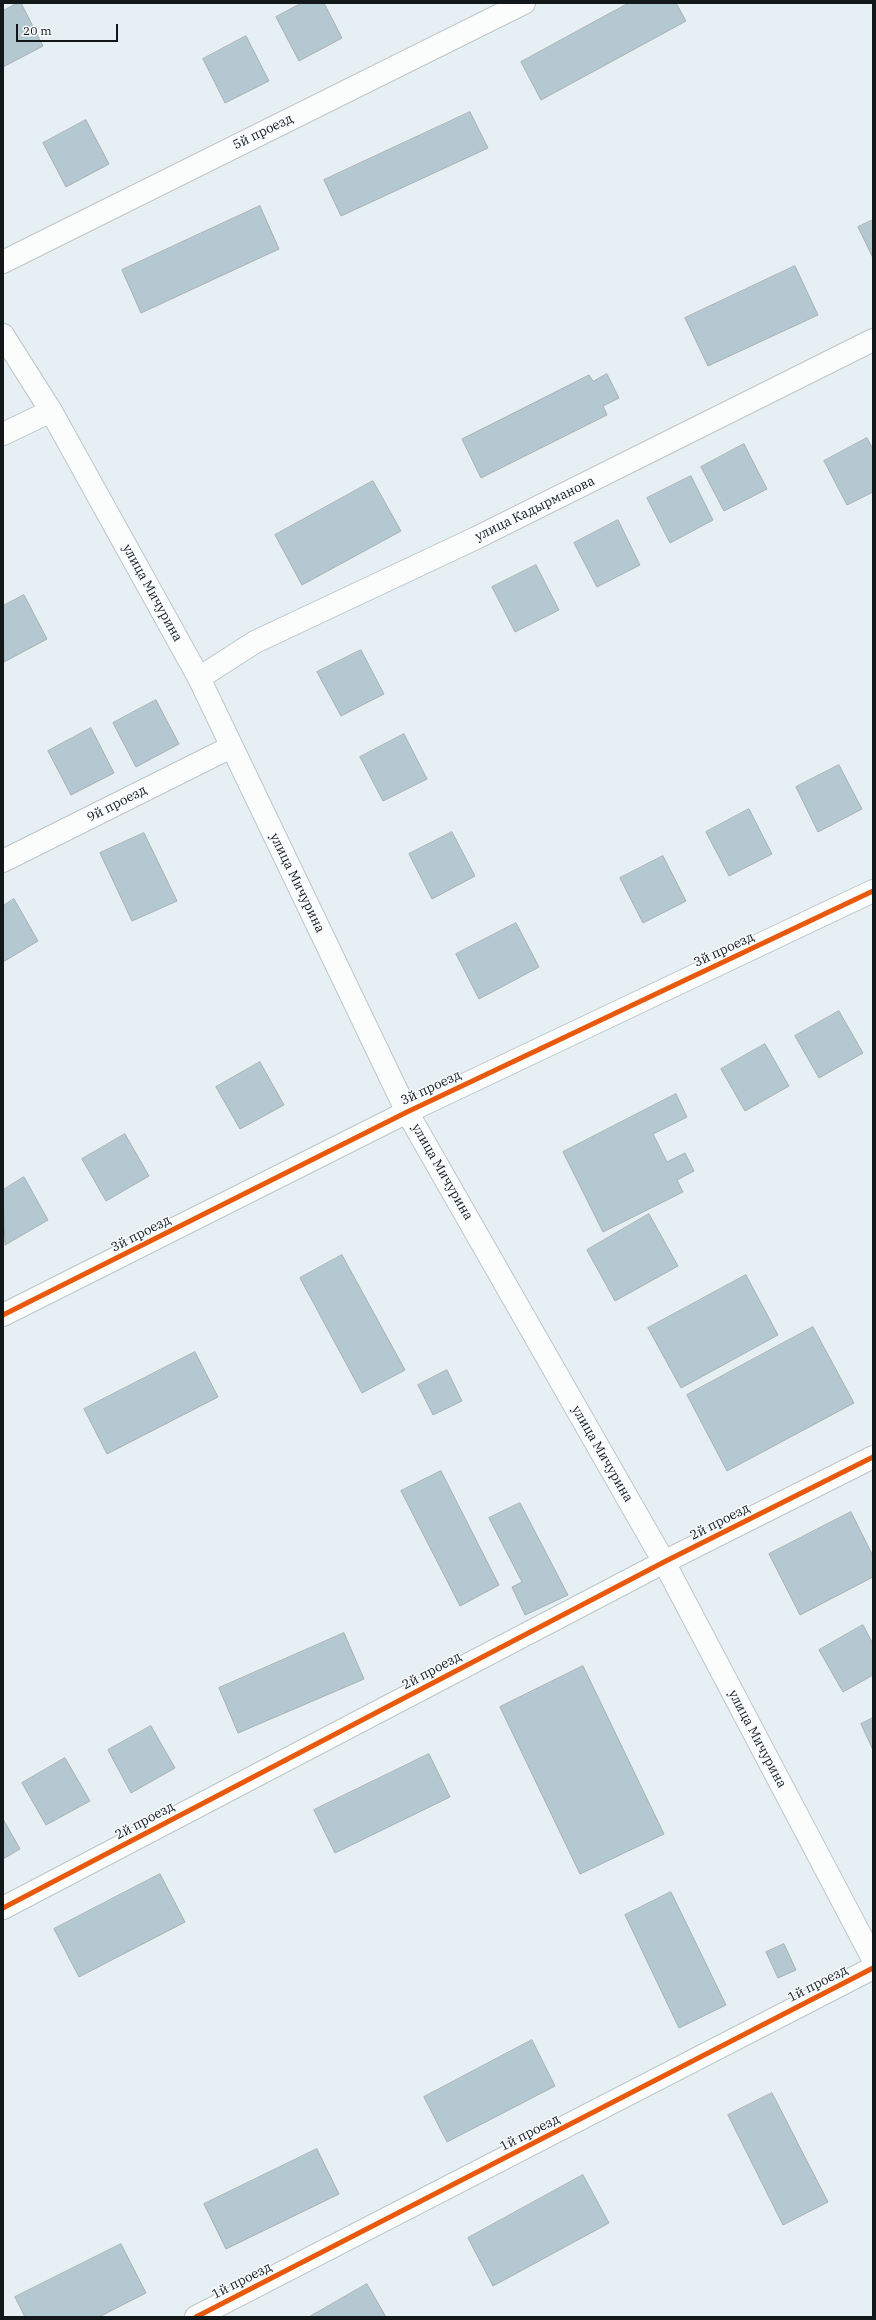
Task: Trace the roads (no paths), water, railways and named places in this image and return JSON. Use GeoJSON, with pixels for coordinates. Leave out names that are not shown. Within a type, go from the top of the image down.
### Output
{"type":"FeatureCollection","features":[{"type":"Feature","properties":{"kind":"street","name":"5й проезд"},"geometry":{"type":"LineString","coordinates":[[3,262],[524,3]]}},
{"type":"Feature","properties":{"kind":"street","name":"улица Мичурина"},"geometry":{"type":"LineString","coordinates":[[3,335],[51,411],[199,678],[407,1112],[664,1562],[873,1960]]}},
{"type":"Feature","properties":{"kind":"street","name":"улица Кадырманова"},"geometry":{"type":"LineString","coordinates":[[199,678],[255,642],[476,538],[873,340]]}},
{"type":"Feature","properties":{"kind":"street"},"geometry":{"type":"LineString","coordinates":[[3,434],[51,411]]}},
{"type":"Feature","properties":{"kind":"street","name":"9й проезд"},"geometry":{"type":"LineString","coordinates":[[3,861],[231,747]]}},
{"type":"Feature","properties":{"kind":"street","name":"3й проезд"},"geometry":{"type":"LineString","coordinates":[[3,1316],[407,1112],[873,891]]}},
{"type":"Feature","properties":{"kind":"street","name":"2й проезд"},"geometry":{"type":"LineString","coordinates":[[3,1908],[664,1562],[873,1457]]}},
{"type":"Feature","properties":{"kind":"street","name":"1й проезд"},"geometry":{"type":"LineString","coordinates":[[196,2317],[873,1968]]}}]}
